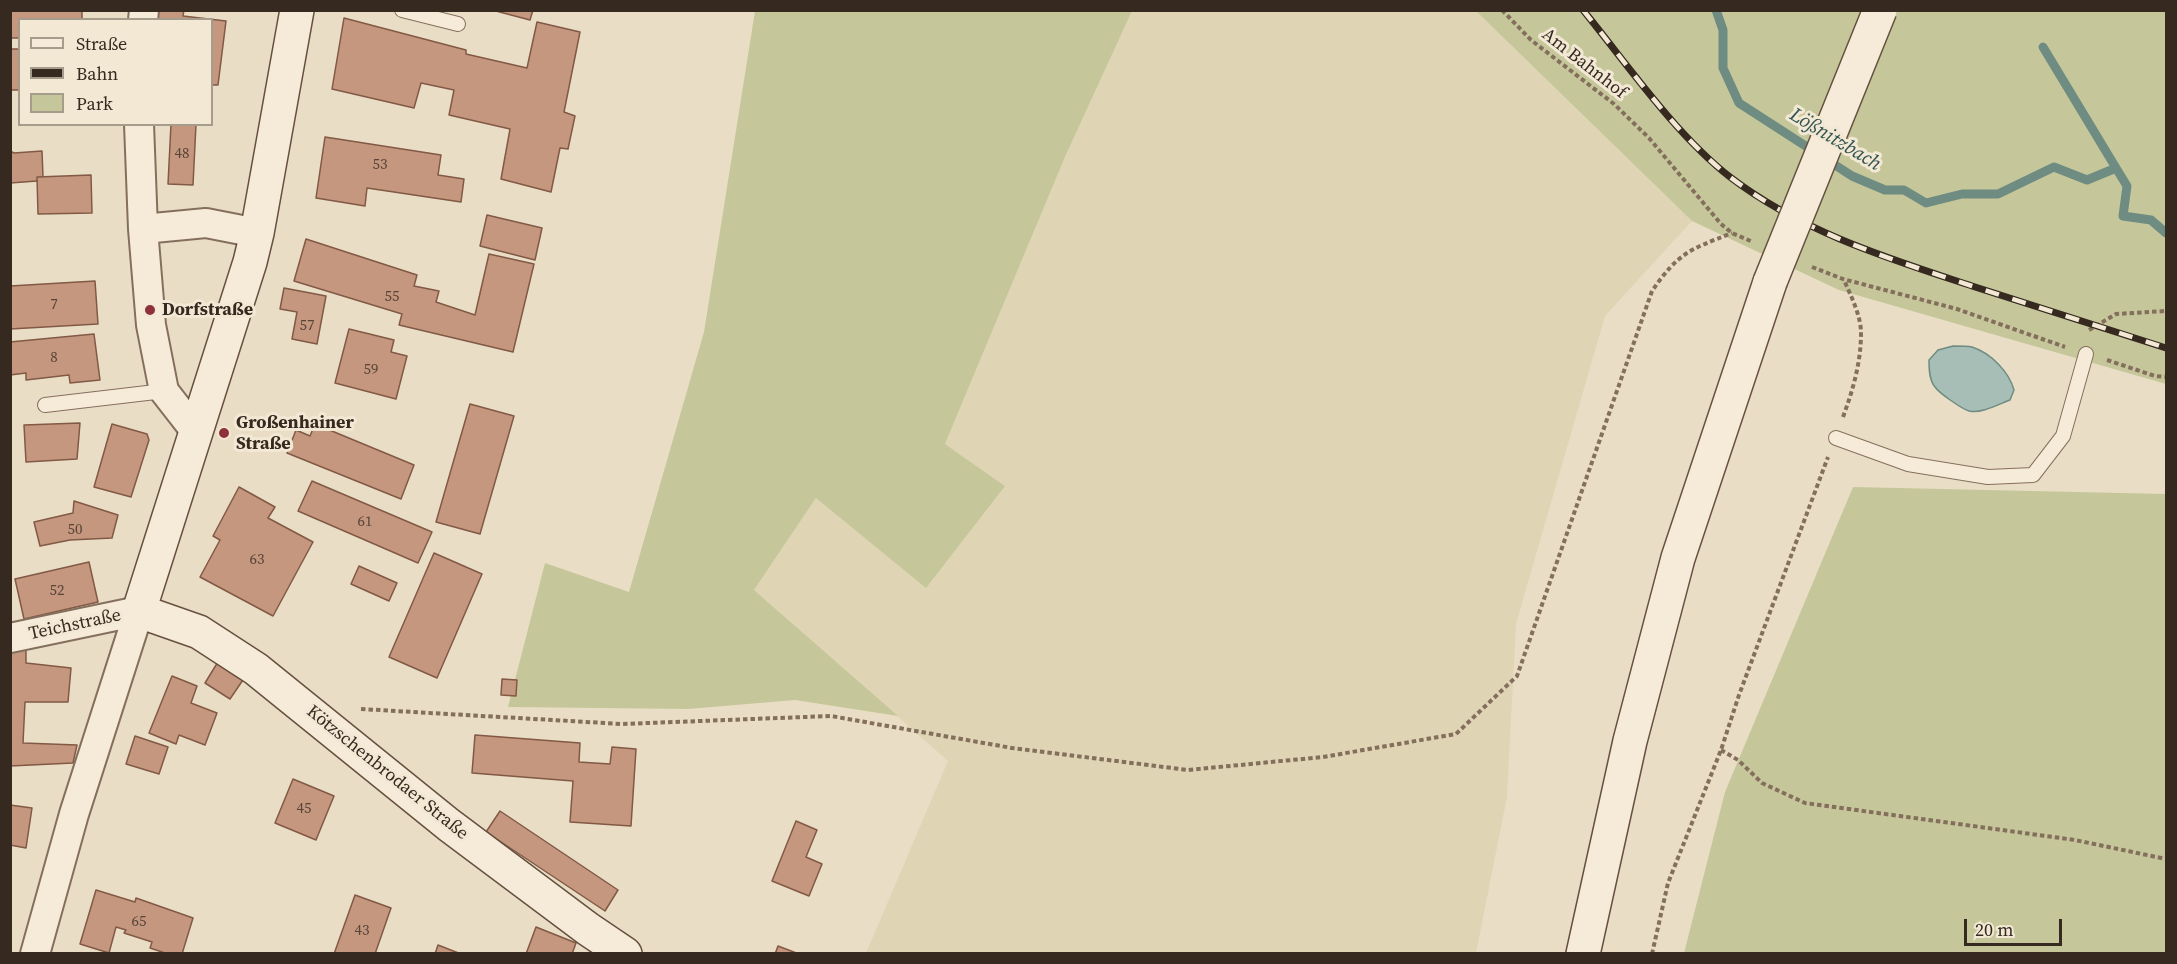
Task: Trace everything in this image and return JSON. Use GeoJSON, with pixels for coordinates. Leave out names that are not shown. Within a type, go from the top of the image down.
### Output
{"type":"FeatureCollection","features":[{"type":"Feature","properties":{"kind":"street"},"geometry":{"type":"LineString","coordinates":[[35,954],[74,814],[250,262],[297,10]]}},
{"type":"Feature","properties":{"kind":"street"},"geometry":{"type":"LineString","coordinates":[[1583,954],[1630,741],[1678,558],[1770,282],[1880,10]]}},
{"type":"Feature","properties":{"kind":"street"},"geometry":{"type":"LineString","coordinates":[[139,126],[143,229],[151,325],[164,391],[196,432]]}},
{"type":"Feature","properties":{"kind":"street"},"geometry":{"type":"LineString","coordinates":[[143,229],[206,223],[257,233]]}},
{"type":"Feature","properties":{"kind":"street","name":"Kötzschenbrodaer Straße"},"geometry":{"type":"LineString","coordinates":[[139,611],[198,632],[256,669],[449,825],[625,954]]}},
{"type":"Feature","properties":{"kind":"street","name":"Teichstraße"},"geometry":{"type":"LineString","coordinates":[[10,638],[139,611]]}},
{"type":"Feature","properties":{"kind":"lane"},"geometry":{"type":"LineString","coordinates":[[402,10],[458,24]]}},
{"type":"Feature","properties":{"kind":"lane"},"geometry":{"type":"LineString","coordinates":[[1836,438],[1908,464],[1988,477],[2033,475],[2063,436],[2086,354]]}},
{"type":"Feature","properties":{"kind":"lane"},"geometry":{"type":"LineString","coordinates":[[45,405],[164,391]]}},
{"type":"Feature","properties":{"kind":"path","name":"Am Bahnhof"},"geometry":{"type":"LineString","coordinates":[[305,707],[456,713],[621,724],[831,716],[1011,748],[1188,770],[1323,757],[1456,734],[1517,676],[1652,291],[1669,267],[1689,250],[1732,233],[1709,211],[1649,138],[1614,104],[1531,40],[1502,10]]}},
{"type":"Feature","properties":{"kind":"path"},"geometry":{"type":"LineString","coordinates":[[1652,954],[1668,883],[1721,750],[1739,695],[1854,386],[1862,332],[1844,279],[1957,309],[2086,354],[2155,376],[2166,377]]}},
{"type":"Feature","properties":{"kind":"path"},"geometry":{"type":"LineString","coordinates":[[2067,347],[2085,332],[2116,314],[2166,311]]}},
{"type":"Feature","properties":{"kind":"path"},"geometry":{"type":"LineString","coordinates":[[1721,750],[1738,760],[1762,783],[1805,803],[2075,840],[2166,859]]}},
{"type":"Feature","properties":{"kind":"shaded area"},"geometry":{"type":"Polygon","coordinates":[[[1132,11],[1476,11],[1692,221],[1605,316],[1516,624],[1507,797],[1476,953],[866,953],[948,761],[754,590],[816,498],[1005,486],[945,444],[1065,157],[1132,11]]]}},
{"type":"Feature","properties":{"kind":"green space"},"geometry":{"type":"Polygon","coordinates":[[[755,11],[1132,11],[1065,157],[945,444],[1005,486],[926,588],[816,498],[754,590],[898,716],[795,700],[688,709],[508,707],[545,563],[629,592],[704,332],[755,11]]]}},
{"type":"Feature","properties":{"kind":"green space"},"geometry":{"type":"Polygon","coordinates":[[[1476,11],[2166,11],[2166,384],[1839,290],[1692,221],[1476,11]]]}},
{"type":"Feature","properties":{"kind":"green space"},"geometry":{"type":"Polygon","coordinates":[[[1853,487],[2166,494],[2166,953],[1684,953],[1725,792],[1853,487]]]}},
{"type":"Feature","properties":{"kind":"water"},"geometry":{"type":"Polygon","coordinates":[[[1953,346],[1972,347],[1986,354],[1998,364],[2012,383],[2014,390],[2010,400],[1974,412],[1956,404],[1937,390],[1930,377],[1929,360],[1938,350],[1953,346]]]}},
{"type":"Feature","properties":{"kind":"building"},"geometry":{"type":"Polygon","coordinates":[[[82,10],[82,18],[18,18],[18,38],[10,38],[10,11],[82,10]]]}},
{"type":"Feature","properties":{"kind":"building"},"geometry":{"type":"Polygon","coordinates":[[[156,10],[184,10],[183,16],[200,18],[155,18],[156,10]]]}},
{"type":"Feature","properties":{"kind":"building"},"geometry":{"type":"Polygon","coordinates":[[[492,10],[533,10],[530,20],[492,10]]]}},
{"type":"Feature","properties":{"kind":"building"},"geometry":{"type":"Polygon","coordinates":[[[344,18],[466,50],[466,54],[527,68],[537,22],[580,32],[564,112],[575,116],[568,149],[560,148],[551,192],[501,179],[510,129],[449,115],[454,90],[421,83],[414,108],[332,89],[344,18]]]}},
{"type":"Feature","properties":{"kind":"building"},"geometry":{"type":"Polygon","coordinates":[[[213,19],[226,21],[218,85],[213,85],[213,19]]]}},
{"type":"Feature","properties":{"kind":"building"},"geometry":{"type":"Polygon","coordinates":[[[10,49],[18,49],[18,90],[10,90],[10,49]]]}},
{"type":"Feature","properties":{"kind":"building"},"geometry":{"type":"Polygon","coordinates":[[[171,126],[196,126],[193,185],[168,184],[171,126]]]}},
{"type":"Feature","properties":{"kind":"building"},"geometry":{"type":"Polygon","coordinates":[[[325,137],[441,155],[438,175],[464,179],[461,202],[367,188],[365,206],[316,198],[325,137]]]}},
{"type":"Feature","properties":{"kind":"building"},"geometry":{"type":"Polygon","coordinates":[[[10,151],[14,153],[42,151],[43,177],[37,177],[37,181],[10,183],[10,151]]]}},
{"type":"Feature","properties":{"kind":"building"},"geometry":{"type":"Polygon","coordinates":[[[91,175],[92,213],[38,214],[37,177],[91,175]]]}},
{"type":"Feature","properties":{"kind":"building"},"geometry":{"type":"Polygon","coordinates":[[[487,215],[542,228],[535,260],[480,246],[487,215]]]}},
{"type":"Feature","properties":{"kind":"building"},"geometry":{"type":"Polygon","coordinates":[[[306,239],[417,275],[414,286],[439,291],[436,302],[475,315],[489,254],[534,264],[513,352],[399,325],[402,314],[294,281],[306,239]]]}},
{"type":"Feature","properties":{"kind":"building"},"geometry":{"type":"Polygon","coordinates":[[[95,281],[98,324],[10,329],[10,286],[95,281]]]}},
{"type":"Feature","properties":{"kind":"building"},"geometry":{"type":"Polygon","coordinates":[[[284,288],[326,296],[317,344],[292,339],[297,312],[280,309],[284,288]]]}},
{"type":"Feature","properties":{"kind":"building"},"geometry":{"type":"Polygon","coordinates":[[[349,329],[394,340],[391,352],[407,356],[396,399],[335,383],[349,329]]]}},
{"type":"Feature","properties":{"kind":"building"},"geometry":{"type":"Polygon","coordinates":[[[94,334],[100,380],[70,383],[69,375],[26,380],[26,373],[10,375],[10,342],[94,334]]]}},
{"type":"Feature","properties":{"kind":"building"},"geometry":{"type":"Polygon","coordinates":[[[470,404],[514,416],[480,534],[436,522],[470,404]]]}},
{"type":"Feature","properties":{"kind":"building"},"geometry":{"type":"Polygon","coordinates":[[[80,423],[77,459],[26,462],[24,425],[80,423]]]}},
{"type":"Feature","properties":{"kind":"building"},"geometry":{"type":"Polygon","coordinates":[[[112,424],[147,434],[149,440],[131,497],[94,487],[112,424]]]}},
{"type":"Feature","properties":{"kind":"building"},"geometry":{"type":"Polygon","coordinates":[[[315,424],[414,465],[401,499],[287,453],[296,430],[310,436],[315,424]]]}},
{"type":"Feature","properties":{"kind":"building"},"geometry":{"type":"Polygon","coordinates":[[[312,481],[432,532],[418,563],[298,511],[312,481]]]}},
{"type":"Feature","properties":{"kind":"building"},"geometry":{"type":"Polygon","coordinates":[[[239,487],[275,507],[268,518],[313,542],[273,616],[200,577],[220,540],[213,536],[239,487]]]}},
{"type":"Feature","properties":{"kind":"building"},"geometry":{"type":"Polygon","coordinates":[[[74,501],[118,515],[112,538],[70,540],[40,546],[34,522],[73,513],[74,501]]]}},
{"type":"Feature","properties":{"kind":"building"},"geometry":{"type":"Polygon","coordinates":[[[434,553],[482,574],[437,678],[389,657],[434,553]]]}},
{"type":"Feature","properties":{"kind":"building"},"geometry":{"type":"Polygon","coordinates":[[[89,562],[98,602],[24,619],[15,579],[89,562]]]}},
{"type":"Feature","properties":{"kind":"building"},"geometry":{"type":"Polygon","coordinates":[[[359,566],[397,583],[389,601],[351,584],[359,566]]]}},
{"type":"Feature","properties":{"kind":"building"},"geometry":{"type":"Polygon","coordinates":[[[26,641],[26,663],[71,668],[68,702],[25,702],[23,743],[77,745],[73,763],[10,766],[10,644],[26,641]]]}},
{"type":"Feature","properties":{"kind":"building"},"geometry":{"type":"Polygon","coordinates":[[[221,657],[247,674],[230,699],[205,683],[221,657]]]}},
{"type":"Feature","properties":{"kind":"building"},"geometry":{"type":"Polygon","coordinates":[[[172,676],[197,686],[191,703],[217,713],[205,745],[179,735],[176,744],[149,733],[172,676]]]}},
{"type":"Feature","properties":{"kind":"building"},"geometry":{"type":"Polygon","coordinates":[[[502,679],[517,680],[516,696],[501,695],[502,679]]]}},
{"type":"Feature","properties":{"kind":"building"},"geometry":{"type":"Polygon","coordinates":[[[475,735],[580,743],[579,762],[610,764],[612,747],[636,749],[631,826],[570,822],[573,781],[472,773],[475,735]]]}},
{"type":"Feature","properties":{"kind":"building"},"geometry":{"type":"Polygon","coordinates":[[[135,736],[168,747],[159,774],[126,764],[135,736]]]}},
{"type":"Feature","properties":{"kind":"building"},"geometry":{"type":"Polygon","coordinates":[[[293,779],[334,796],[316,840],[275,823],[293,779]]]}},
{"type":"Feature","properties":{"kind":"building"},"geometry":{"type":"Polygon","coordinates":[[[10,805],[32,808],[26,848],[10,845],[10,805]]]}},
{"type":"Feature","properties":{"kind":"building"},"geometry":{"type":"Polygon","coordinates":[[[500,811],[618,890],[605,911],[486,832],[500,811]]]}},
{"type":"Feature","properties":{"kind":"building"},"geometry":{"type":"Polygon","coordinates":[[[796,821],[817,830],[806,857],[822,864],[809,896],[772,881],[796,821]]]}},
{"type":"Feature","properties":{"kind":"building"},"geometry":{"type":"Polygon","coordinates":[[[96,890],[135,902],[136,898],[193,918],[182,954],[168,954],[150,948],[152,942],[124,933],[126,930],[116,927],[109,953],[80,944],[96,890]]]}},
{"type":"Feature","properties":{"kind":"building"},"geometry":{"type":"Polygon","coordinates":[[[355,895],[391,908],[375,954],[334,954],[355,895]]]}},
{"type":"Feature","properties":{"kind":"building"},"geometry":{"type":"Polygon","coordinates":[[[536,927],[576,943],[572,954],[526,954],[536,927]]]}},
{"type":"Feature","properties":{"kind":"building"},"geometry":{"type":"Polygon","coordinates":[[[438,945],[461,954],[435,954],[438,945]]]}},
{"type":"Feature","properties":{"kind":"building"},"geometry":{"type":"Polygon","coordinates":[[[778,946],[799,954],[775,954],[778,946]]]}},
{"type":"Feature","properties":{"kind":"waterway","name":"Lößnitzbach"},"geometry":{"type":"LineString","coordinates":[[1716,10],[1723,30],[1723,68],[1739,103],[1852,176],[1885,190],[1904,190],[1926,203],[1962,194],[1998,194],[2054,167],[2087,180],[2116,168],[2127,186],[2123,216],[2151,220],[2166,233]]}},
{"type":"Feature","properties":{"kind":"waterway"},"geometry":{"type":"LineString","coordinates":[[2043,47],[2116,168]]}},
{"type":"Feature","properties":{"kind":"railway"},"geometry":{"type":"LineString","coordinates":[[1583,10],[1652,98],[1690,140],[1730,177],[1786,213],[1877,254],[2166,348]]}},
{"type":"Feature","properties":{"kind":"place","name":"Dorfstraße"},"geometry":{"type":"Point","coordinates":[150,310]}},
{"type":"Feature","properties":{"kind":"place","name":"Großenhainer Straße"},"geometry":{"type":"Point","coordinates":[224,433]}}]}
